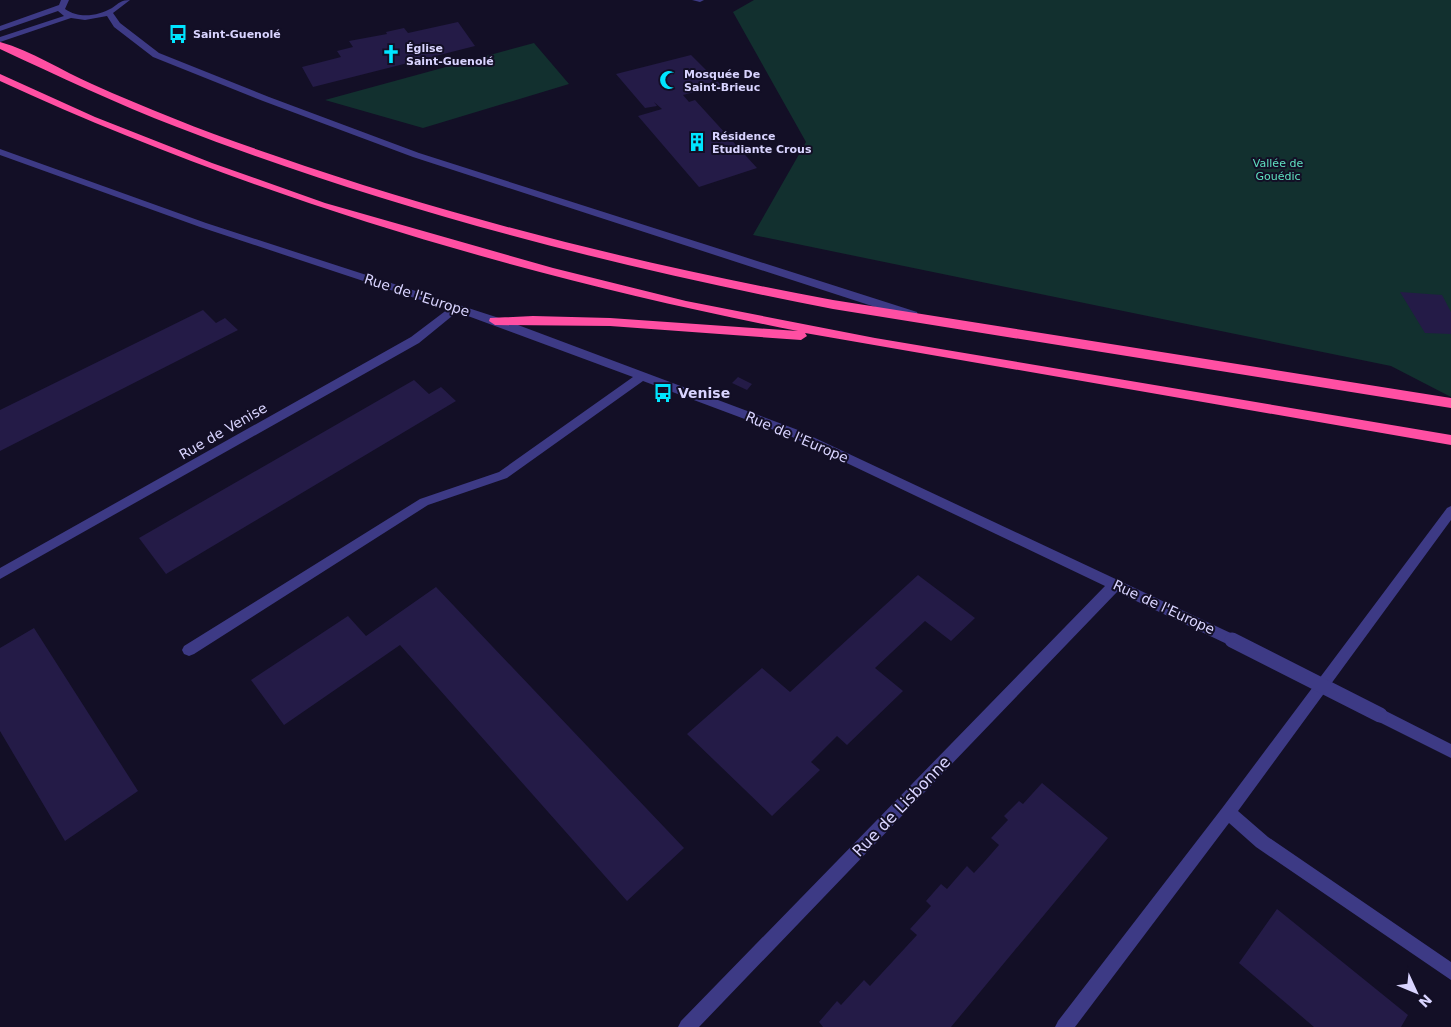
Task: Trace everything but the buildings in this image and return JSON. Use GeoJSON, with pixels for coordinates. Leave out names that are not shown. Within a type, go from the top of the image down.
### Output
{"type":"FeatureCollection","features":[{"type":"Feature","properties":{"kind":"highway"},"geometry":{"type":"LineString","coordinates":[[0,46],[123,102],[236,146],[344,183],[556,243],[746,288],[934,322],[1451,403]]}},
{"type":"Feature","properties":{"kind":"highway"},"geometry":{"type":"LineString","coordinates":[[0,77],[118,130],[208,166],[321,205],[551,271],[686,305],[875,342],[1451,440]]}},
{"type":"Feature","properties":{"kind":"highway"},"geometry":{"type":"LineString","coordinates":[[495,321],[530,319],[637,322],[875,342]]}},
{"type":"Feature","properties":{"kind":"street"},"geometry":{"type":"LineString","coordinates":[[55,0],[63,3]]}},
{"type":"Feature","properties":{"kind":"street"},"geometry":{"type":"LineString","coordinates":[[63,3],[64,13],[71,16],[89,17],[109,12],[127,0]]}},
{"type":"Feature","properties":{"kind":"street"},"geometry":{"type":"LineString","coordinates":[[0,29],[28,20],[63,3]]}},
{"type":"Feature","properties":{"kind":"street"},"geometry":{"type":"LineString","coordinates":[[109,12],[117,25],[156,55],[266,99],[416,155],[934,322]]}},
{"type":"Feature","properties":{"kind":"street"},"geometry":{"type":"LineString","coordinates":[[0,40],[71,16]]}},
{"type":"Feature","properties":{"kind":"street","name":"Rue de l'Europe"},"geometry":{"type":"LineString","coordinates":[[0,152],[203,225],[495,321],[794,433],[1232,640],[1451,751]]}},
{"type":"Feature","properties":{"kind":"street","name":"Rue de Venise"},"geometry":{"type":"LineString","coordinates":[[0,574],[414,340],[456,308]]}},
{"type":"Feature","properties":{"kind":"street"},"geometry":{"type":"LineString","coordinates":[[189,650],[424,502],[503,475],[642,376]]}},
{"type":"Feature","properties":{"kind":"street"},"geometry":{"type":"LineString","coordinates":[[1064,1027],[1228,812],[1451,511]]}},
{"type":"Feature","properties":{"kind":"street","name":"Rue de Lisbonne"},"geometry":{"type":"LineString","coordinates":[[687,1027],[1115,584]]}},
{"type":"Feature","properties":{"kind":"street"},"geometry":{"type":"LineString","coordinates":[[1228,812],[1262,842],[1451,972]]}},
{"type":"Feature","properties":{"kind":"green space","name":"Vallée de Gouédic"},"geometry":{"type":"Polygon","coordinates":[[[754,0],[1451,0],[1451,397],[1391,366],[753,235],[806,142],[733,12],[754,0]]]}},
{"type":"Feature","properties":{"kind":"green space"},"geometry":{"type":"Polygon","coordinates":[[[534,43],[569,84],[423,128],[325,100],[534,43]]]}},
{"type":"Feature","properties":{"kind":"place","name":"Saint-Guenolé"},"geometry":{"type":"Point","coordinates":[178,34]}},
{"type":"Feature","properties":{"kind":"place","name":"Église Saint-Guenolé"},"geometry":{"type":"Point","coordinates":[391,54]}},
{"type":"Feature","properties":{"kind":"place","name":"Mosquée De Saint-Brieuc"},"geometry":{"type":"Point","coordinates":[669,80]}},
{"type":"Feature","properties":{"kind":"place","name":"Résidence Etudiante Crous"},"geometry":{"type":"Point","coordinates":[697,142]}},
{"type":"Feature","properties":{"kind":"place","name":"Venise"},"geometry":{"type":"Point","coordinates":[663,393]}}]}
